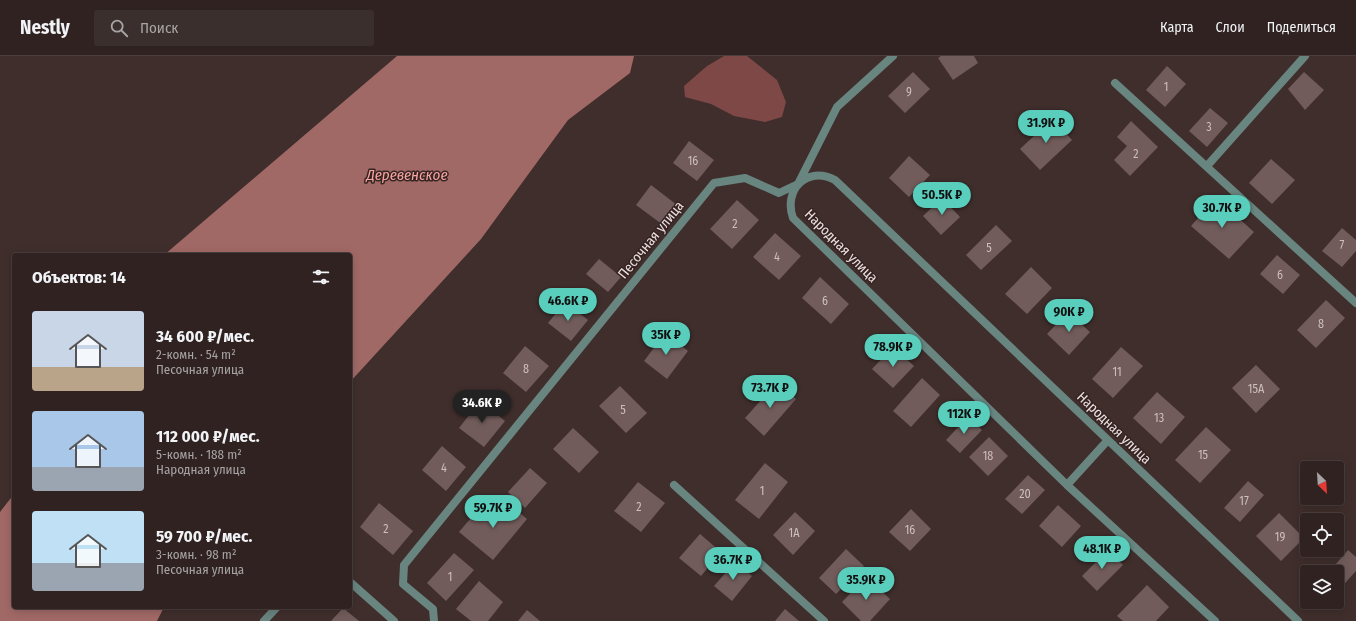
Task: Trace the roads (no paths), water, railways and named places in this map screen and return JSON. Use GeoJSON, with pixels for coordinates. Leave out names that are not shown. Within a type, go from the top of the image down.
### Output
{"type":"FeatureCollection","features":[{"type":"Feature","properties":{"kind":"street"},"geometry":{"type":"LineString","coordinates":[[798,184],[837,107],[893,56]]}},
{"type":"Feature","properties":{"kind":"street"},"geometry":{"type":"LineString","coordinates":[[1207,166],[1305,56]]}},
{"type":"Feature","properties":{"kind":"street"},"geometry":{"type":"LineString","coordinates":[[1115,83],[1356,303]]}},
{"type":"Feature","properties":{"kind":"street","name":"Народная улица"},"geometry":{"type":"LineString","coordinates":[[1216,621],[1067,484],[793,218],[790,209],[790,200],[798,184],[809,176],[818,175],[835,180],[1298,621]]}},
{"type":"Feature","properties":{"kind":"street","name":"Песочная улица"},"geometry":{"type":"LineString","coordinates":[[434,621],[433,609],[403,584],[404,565],[714,183],[745,178],[779,193],[798,184]]}},
{"type":"Feature","properties":{"kind":"street"},"geometry":{"type":"LineString","coordinates":[[1067,484],[1108,440]]}},
{"type":"Feature","properties":{"kind":"street"},"geometry":{"type":"LineString","coordinates":[[674,485],[824,621]]}},
{"type":"Feature","properties":{"kind":"street"},"geometry":{"type":"LineString","coordinates":[[352,584],[394,621]]}},
{"type":"Feature","properties":{"kind":"street"},"geometry":{"type":"LineString","coordinates":[[264,621],[275,609]]}},
{"type":"Feature","properties":{"kind":"water","name":"Деревенское"},"geometry":{"type":"Polygon","coordinates":[[[397,56],[634,56],[630,73],[568,120],[481,239],[352,380],[352,253],[166,253],[397,56]]]}},
{"type":"Feature","properties":{"kind":"water"},"geometry":{"type":"Polygon","coordinates":[[[12,497],[12,609],[163,609],[157,621],[0,621],[0,512],[12,497]]]}}]}
